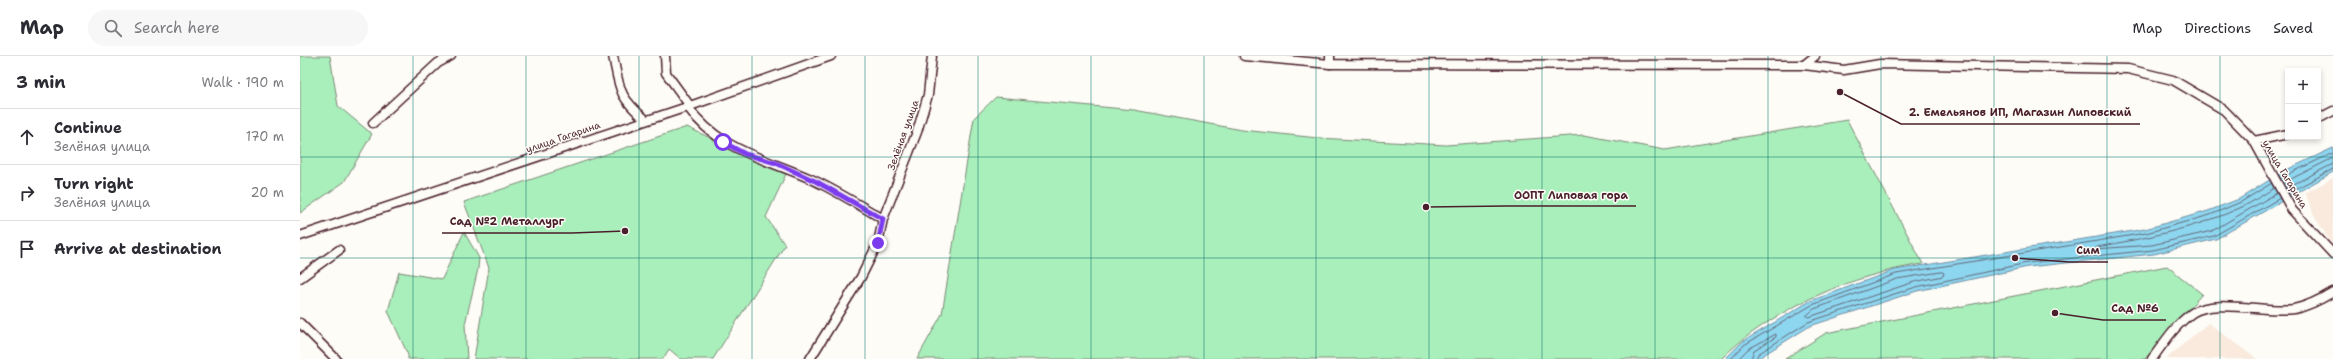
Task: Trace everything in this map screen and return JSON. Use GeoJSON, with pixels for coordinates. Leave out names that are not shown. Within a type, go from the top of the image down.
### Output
{"type":"FeatureCollection","features":[{"type":"Feature","properties":{"kind":"street"},"geometry":{"type":"LineString","coordinates":[[373,123],[438,63],[451,56]]}},
{"type":"Feature","properties":{"kind":"street"},"geometry":{"type":"LineString","coordinates":[[613,56],[620,93],[631,107],[646,120]]}},
{"type":"Feature","properties":{"kind":"street"},"geometry":{"type":"LineString","coordinates":[[665,56],[666,73],[697,120],[723,142],[745,154],[776,163],[817,182],[883,219]]}},
{"type":"Feature","properties":{"kind":"street","name":"улица Гагарина"},"geometry":{"type":"LineString","coordinates":[[300,236],[688,106],[831,56]]}},
{"type":"Feature","properties":{"kind":"street","name":"Зелёная улица"},"geometry":{"type":"LineString","coordinates":[[810,359],[861,277],[878,243],[883,219],[917,132],[928,95],[932,56]]}},
{"type":"Feature","properties":{"kind":"street","name":"улица Гагарина"},"geometry":{"type":"LineString","coordinates":[[1244,56],[1330,60],[1804,65],[1844,70],[1881,60],[2128,69],[2173,80],[2224,110],[2254,141],[2263,154],[2292,210],[2333,254]]}},
{"type":"Feature","properties":{"kind":"street"},"geometry":{"type":"LineString","coordinates":[[1804,65],[1815,56]]}},
{"type":"Feature","properties":{"kind":"street"},"geometry":{"type":"LineString","coordinates":[[2321,117],[2333,111]]}},
{"type":"Feature","properties":{"kind":"street"},"geometry":{"type":"LineString","coordinates":[[2254,141],[2285,135]]}},
{"type":"Feature","properties":{"kind":"street"},"geometry":{"type":"LineString","coordinates":[[300,278],[339,250]]}},
{"type":"Feature","properties":{"kind":"street"},"geometry":{"type":"LineString","coordinates":[[2152,359],[2179,323],[2193,312],[2208,306],[2293,309],[2314,304],[2333,292]]}},
{"type":"Feature","properties":{"kind":"street"},"geometry":{"type":"LineString","coordinates":[[300,323],[336,359]]}},
{"type":"Feature","properties":{"kind":"shaded area"},"geometry":{"type":"Polygon","coordinates":[[[2333,178],[2333,246],[2316,219],[2305,193],[2333,178]]]}},
{"type":"Feature","properties":{"kind":"shaded area"},"geometry":{"type":"Polygon","coordinates":[[[2208,323],[2258,359],[2166,359],[2208,323]]]}},
{"type":"Feature","properties":{"kind":"green space"},"geometry":{"type":"Polygon","coordinates":[[[300,56],[330,56],[338,106],[372,134],[344,182],[300,213],[300,56]]]}},
{"type":"Feature","properties":{"kind":"green space"},"geometry":{"type":"Polygon","coordinates":[[[996,97],[1134,110],[1242,130],[1318,138],[1446,145],[1584,135],[1665,150],[1847,120],[1923,264],[1869,276],[1815,296],[1764,324],[1741,341],[1721,359],[917,359],[942,314],[974,118],[996,97]]]}},
{"type":"Feature","properties":{"kind":"green space"},"geometry":{"type":"Polygon","coordinates":[[[687,127],[786,174],[766,217],[785,245],[713,359],[681,359],[669,349],[663,359],[474,359],[489,268],[464,202],[687,127]]]}},
{"type":"Feature","properties":{"kind":"green space"},"geometry":{"type":"Polygon","coordinates":[[[464,232],[479,258],[478,269],[465,324],[467,359],[408,359],[408,355],[388,311],[399,272],[442,279],[464,232]]]}},
{"type":"Feature","properties":{"kind":"green space"},"geometry":{"type":"Polygon","coordinates":[[[2167,266],[2202,294],[2145,359],[1785,359],[1826,333],[2167,266]]]}},
{"type":"Feature","properties":{"kind":"water"},"geometry":{"type":"Polygon","coordinates":[[[2333,148],[2333,172],[2216,239],[2154,254],[2028,267],[1917,291],[1810,326],[1757,359],[1725,359],[1742,342],[1810,301],[1895,270],[2145,229],[2208,211],[2239,199],[2284,171],[2333,148]]]}},
{"type":"Feature","properties":{"kind":"place","name":"2. Емельянов ИП, Магазин Липовский"},"geometry":{"type":"Point","coordinates":[1840,92]}},
{"type":"Feature","properties":{"kind":"place","name":"ООПТ Липовая гора"},"geometry":{"type":"Point","coordinates":[1426,207]}},
{"type":"Feature","properties":{"kind":"place","name":"Сад №2 Металлург"},"geometry":{"type":"Point","coordinates":[625,231]}},
{"type":"Feature","properties":{"kind":"place","name":"Сим"},"geometry":{"type":"Point","coordinates":[2015,258]}},
{"type":"Feature","properties":{"kind":"place","name":"Сад №6"},"geometry":{"type":"Point","coordinates":[2055,313]}},
{"type":"Feature","properties":{"kind":"route"},"geometry":{"type":"LineString","coordinates":[[723,142],[745,154],[776,163],[817,182],[883,219],[878,243]]}}]}
